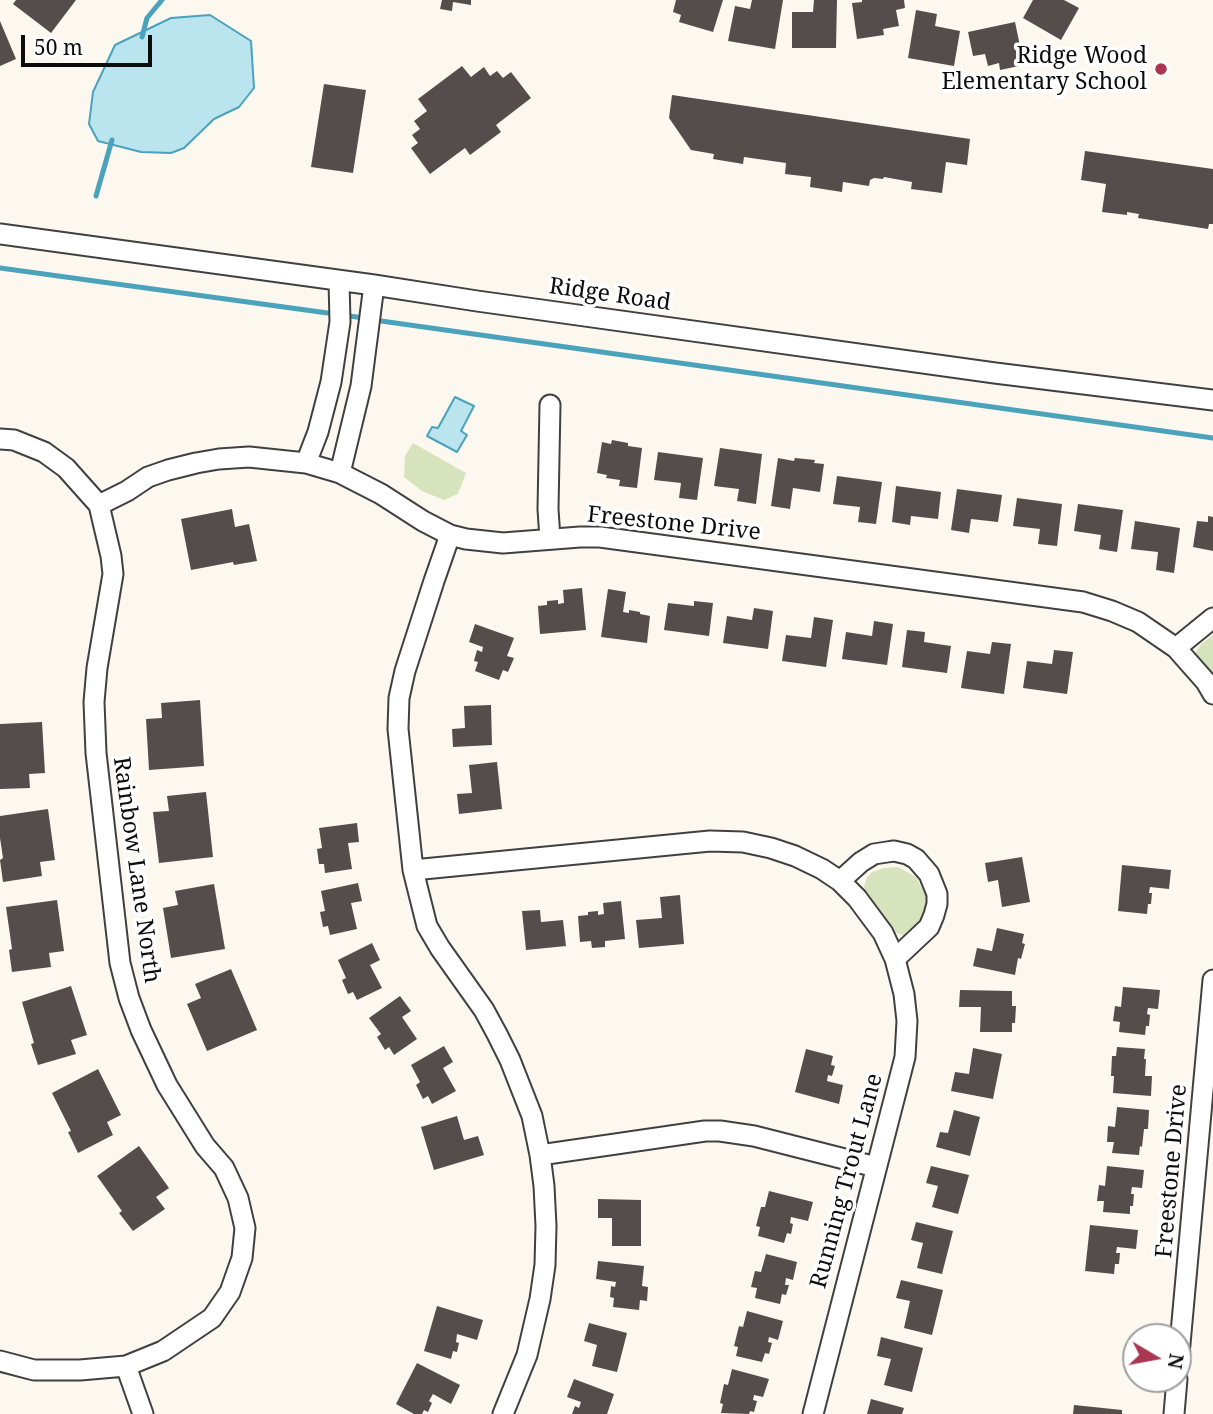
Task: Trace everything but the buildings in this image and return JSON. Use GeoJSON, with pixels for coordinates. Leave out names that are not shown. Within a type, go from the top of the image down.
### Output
{"type":"FeatureCollection","features":[{"type":"Feature","properties":{"kind":"street","name":"Ridge Road"},"geometry":{"type":"LineString","coordinates":[[0,234],[995,373],[1213,400]]}},
{"type":"Feature","properties":{"kind":"street"},"geometry":{"type":"LineString","coordinates":[[306,463],[318,432],[331,382],[340,322],[339,281]]}},
{"type":"Feature","properties":{"kind":"street"},"geometry":{"type":"LineString","coordinates":[[340,473],[361,386],[374,285]]}},
{"type":"Feature","properties":{"kind":"street"},"geometry":{"type":"LineString","coordinates":[[550,405],[550,539]]}},
{"type":"Feature","properties":{"kind":"street"},"geometry":{"type":"LineString","coordinates":[[0,439],[13,440],[44,452],[66,468],[99,505]]}},
{"type":"Feature","properties":{"kind":"street","name":"Freestone Drive"},"geometry":{"type":"LineString","coordinates":[[99,505],[148,477],[195,463],[249,457],[306,463],[340,473],[450,535],[484,542],[503,544],[580,537],[616,539],[1083,602],[1138,622],[1176,648],[1213,692]]}},
{"type":"Feature","properties":{"kind":"street","name":"Rainbow Lane North"},"geometry":{"type":"LineString","coordinates":[[0,1361],[34,1370],[80,1370],[126,1366],[163,1351],[212,1318],[230,1292],[242,1258],[245,1228],[238,1198],[224,1168],[205,1146],[167,1085],[141,1030],[120,963],[96,752],[94,702],[97,668],[113,574],[99,505]]}},
{"type":"Feature","properties":{"kind":"street"},"geometry":{"type":"LineString","coordinates":[[450,535],[405,671],[399,698],[398,729],[413,870],[426,926],[484,1010],[510,1060],[532,1116],[541,1155],[546,1226],[545,1265],[527,1355],[503,1414]]}},
{"type":"Feature","properties":{"kind":"street"},"geometry":{"type":"LineString","coordinates":[[1176,648],[1213,618]]}},
{"type":"Feature","properties":{"kind":"street","name":"Running Trout Lane"},"geometry":{"type":"LineString","coordinates":[[413,870],[730,840],[756,844],[795,856],[822,869],[840,881],[857,898],[883,933],[895,960],[904,994],[905,1057],[813,1414]]}},
{"type":"Feature","properties":{"kind":"street"},"geometry":{"type":"LineString","coordinates":[[840,881],[874,854],[887,852],[902,853],[916,859],[929,874],[937,894],[934,915],[929,927],[895,960]]}},
{"type":"Feature","properties":{"kind":"street","name":"Freestone Drive"},"geometry":{"type":"LineString","coordinates":[[1183,1323],[1208,1099],[1213,980]]}},
{"type":"Feature","properties":{"kind":"street"},"geometry":{"type":"LineString","coordinates":[[541,1155],[720,1130],[746,1134],[876,1167]]}},
{"type":"Feature","properties":{"kind":"street"},"geometry":{"type":"LineString","coordinates":[[126,1366],[144,1414]]}},
{"type":"Feature","properties":{"kind":"street"},"geometry":{"type":"LineString","coordinates":[[1174,1414],[1176,1393]]}},
{"type":"Feature","properties":{"kind":"green space"},"geometry":{"type":"Polygon","coordinates":[[[413,443],[466,473],[458,494],[444,500],[422,491],[404,477],[405,456],[413,443]]]}},
{"type":"Feature","properties":{"kind":"green space"},"geometry":{"type":"Polygon","coordinates":[[[1213,635],[1213,680],[1195,661],[1200,645],[1213,635]]]}},
{"type":"Feature","properties":{"kind":"green space"},"geometry":{"type":"Polygon","coordinates":[[[898,867],[916,877],[927,897],[925,919],[912,935],[903,936],[887,928],[865,897],[864,887],[872,872],[898,867]]]}},
{"type":"Feature","properties":{"kind":"water"},"geometry":{"type":"Polygon","coordinates":[[[210,15],[251,41],[254,88],[239,107],[214,119],[184,148],[171,153],[141,152],[98,141],[89,124],[93,92],[115,45],[171,18],[210,15]]]}},
{"type":"Feature","properties":{"kind":"water"},"geometry":{"type":"Polygon","coordinates":[[[455,397],[474,406],[461,431],[467,435],[457,452],[427,436],[432,427],[438,428],[455,397]]]}},
{"type":"Feature","properties":{"kind":"waterway"},"geometry":{"type":"LineString","coordinates":[[142,37],[147,18],[162,0]]}},
{"type":"Feature","properties":{"kind":"waterway"},"geometry":{"type":"LineString","coordinates":[[96,196],[112,140]]}},
{"type":"Feature","properties":{"kind":"waterway"},"geometry":{"type":"LineString","coordinates":[[0,268],[364,318]]}},
{"type":"Feature","properties":{"kind":"waterway"},"geometry":{"type":"LineString","coordinates":[[374,320],[1213,438]]}},
{"type":"Feature","properties":{"kind":"place","name":"Ridge Wood Elementary School"},"geometry":{"type":"Point","coordinates":[1161,69]}}]}
